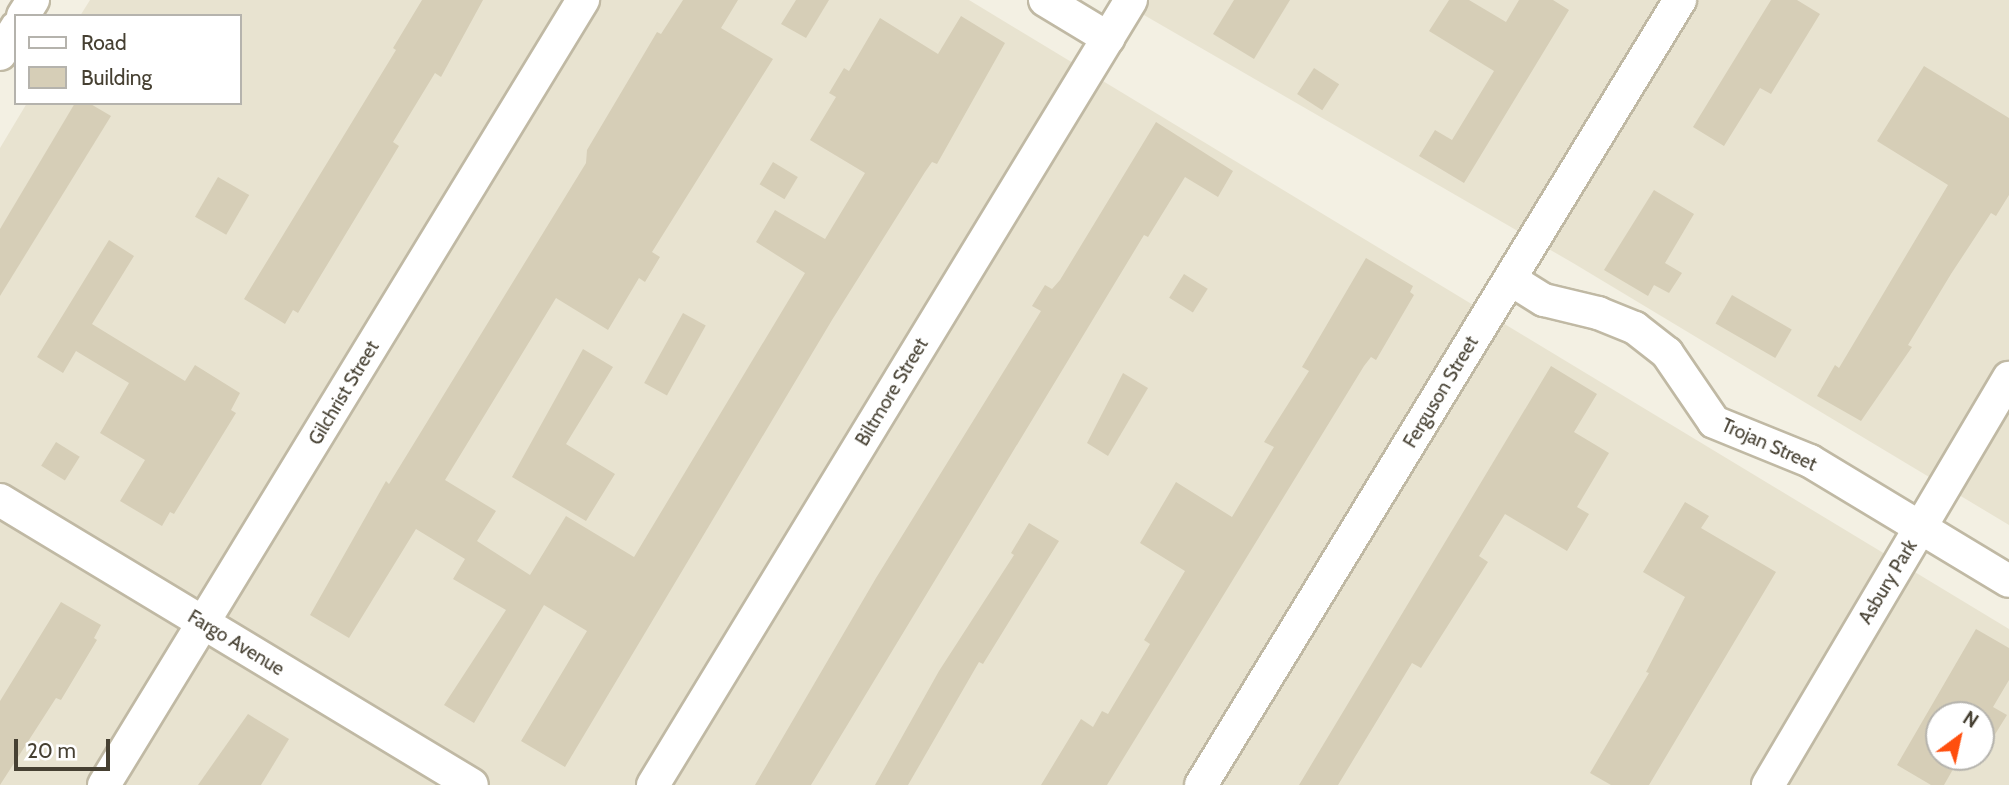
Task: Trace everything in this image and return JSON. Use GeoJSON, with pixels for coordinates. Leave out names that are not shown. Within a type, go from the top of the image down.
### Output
{"type":"FeatureCollection","features":[{"type":"Feature","properties":{"kind":"street","name":"Gilchrist Street"},"geometry":{"type":"LineString","coordinates":[[104,785],[583,0]]}},
{"type":"Feature","properties":{"kind":"street"},"geometry":{"type":"LineString","coordinates":[[1045,0],[1108,38]]}},
{"type":"Feature","properties":{"kind":"street","name":"Biltmore Street"},"geometry":{"type":"LineString","coordinates":[[653,785],[1132,0]]}},
{"type":"Feature","properties":{"kind":"street","name":"Ferguson Street"},"geometry":{"type":"LineString","coordinates":[[1201,785],[1680,0]]}},
{"type":"Feature","properties":{"kind":"street"},"geometry":{"type":"LineString","coordinates":[[0,54],[14,31]]}},
{"type":"Feature","properties":{"kind":"street","name":"Trojan Street"},"geometry":{"type":"LineString","coordinates":[[1510,279],[1544,300],[1598,313],[1635,328],[1667,353],[1714,422],[1810,461],[2009,581]]}},
{"type":"Feature","properties":{"kind":"street","name":"Asbury Park"},"geometry":{"type":"LineString","coordinates":[[1768,785],[2009,378]]}},
{"type":"Feature","properties":{"kind":"street","name":"Fargo Avenue"},"geometry":{"type":"LineString","coordinates":[[0,500],[472,785]]}},
{"type":"Feature","properties":{"kind":"shaded area"},"geometry":{"type":"Polygon","coordinates":[[[90,0],[969,0],[2009,629],[2009,785],[0,785],[0,148],[26,105],[242,105],[242,14],[81,14],[90,0]]]}},
{"type":"Feature","properties":{"kind":"shaded area"},"geometry":{"type":"Polygon","coordinates":[[[1118,0],[2009,0],[2009,525],[1573,263],[1118,0]]]}},
{"type":"Feature","properties":{"kind":"building"},"geometry":{"type":"Polygon","coordinates":[[[422,0],[483,0],[441,77],[435,73],[393,142],[399,146],[298,313],[293,310],[285,324],[244,299],[396,50],[393,48],[422,0]]]}},
{"type":"Feature","properties":{"kind":"building"},"geometry":{"type":"Polygon","coordinates":[[[683,0],[738,0],[721,28],[773,59],[652,252],[660,257],[645,282],[639,278],[608,330],[556,298],[445,480],[496,511],[477,541],[530,575],[566,516],[634,557],[805,273],[756,242],[775,210],[825,239],[865,173],[810,140],[836,97],[829,93],[844,68],[849,71],[880,18],[938,54],[961,16],[1005,43],[937,164],[932,162],[925,172],[832,320],[565,767],[521,741],[587,631],[544,605],[474,723],[444,705],[506,610],[453,579],[465,559],[416,529],[349,638],[310,615],[386,481],[389,484],[586,163],[587,150],[657,32],[661,34],[683,0]]]}},
{"type":"Feature","properties":{"kind":"building"},"geometry":{"type":"Polygon","coordinates":[[[796,0],[829,0],[806,38],[781,24],[796,0]]]}},
{"type":"Feature","properties":{"kind":"building"},"geometry":{"type":"Polygon","coordinates":[[[1234,0],[1290,0],[1254,59],[1213,34],[1234,0]]]}},
{"type":"Feature","properties":{"kind":"building"},"geometry":{"type":"Polygon","coordinates":[[[1449,0],[1469,0],[1506,22],[1519,0],[1553,0],[1569,10],[1464,183],[1419,156],[1435,130],[1452,140],[1494,71],[1429,31],[1449,0]]]}},
{"type":"Feature","properties":{"kind":"building"},"geometry":{"type":"Polygon","coordinates":[[[1771,0],[1797,0],[1820,14],[1771,94],[1760,88],[1724,146],[1693,127],[1771,0]]]}},
{"type":"Feature","properties":{"kind":"building"},"geometry":{"type":"Polygon","coordinates":[[[1924,66],[2009,118],[2009,195],[1996,216],[1991,213],[1951,274],[1908,345],[1912,347],[1861,421],[1817,396],[1835,365],[1839,368],[1948,185],[1877,141],[1924,66]]]}},
{"type":"Feature","properties":{"kind":"building"},"geometry":{"type":"Polygon","coordinates":[[[1314,68],[1339,84],[1322,110],[1297,94],[1314,68]]]}},
{"type":"Feature","properties":{"kind":"building"},"geometry":{"type":"Polygon","coordinates":[[[74,105],[92,105],[111,116],[0,296],[0,229],[74,105]]]}},
{"type":"Feature","properties":{"kind":"building"},"geometry":{"type":"Polygon","coordinates":[[[1156,122],[1233,171],[1218,197],[1185,177],[1148,237],[1144,235],[811,785],[755,785],[876,578],[1041,311],[1032,306],[1045,285],[1052,289],[1060,280],[1156,122]]]}},
{"type":"Feature","properties":{"kind":"building"},"geometry":{"type":"Polygon","coordinates":[[[773,162],[798,177],[784,199],[760,184],[773,162]]]}},
{"type":"Feature","properties":{"kind":"building"},"geometry":{"type":"Polygon","coordinates":[[[218,177],[249,195],[226,235],[195,217],[218,177]]]}},
{"type":"Feature","properties":{"kind":"building"},"geometry":{"type":"Polygon","coordinates":[[[1654,190],[1694,214],[1665,263],[1682,273],[1669,293],[1654,285],[1648,296],[1604,270],[1654,190]]]}},
{"type":"Feature","properties":{"kind":"building"},"geometry":{"type":"Polygon","coordinates":[[[109,240],[134,256],[92,324],[185,381],[195,365],[240,393],[231,410],[236,413],[174,514],[170,512],[162,526],[120,501],[145,460],[100,433],[129,383],[76,351],[63,373],[37,357],[109,240]]]}},
{"type":"Feature","properties":{"kind":"building"},"geometry":{"type":"Polygon","coordinates":[[[1366,258],[1413,286],[1410,292],[1414,295],[1376,360],[1371,357],[1364,366],[1107,785],[1041,785],[1081,719],[1093,727],[1102,711],[1108,714],[1150,644],[1144,640],[1185,571],[1140,543],[1176,482],[1232,517],[1274,447],[1264,442],[1309,371],[1302,367],[1366,258]]]}},
{"type":"Feature","properties":{"kind":"building"},"geometry":{"type":"Polygon","coordinates":[[[1184,274],[1208,289],[1193,313],[1169,298],[1184,274]]]}},
{"type":"Feature","properties":{"kind":"building"},"geometry":{"type":"Polygon","coordinates":[[[1732,295],[1792,330],[1775,358],[1716,324],[1732,295]]]}},
{"type":"Feature","properties":{"kind":"building"},"geometry":{"type":"Polygon","coordinates":[[[683,313],[706,326],[667,396],[644,383],[683,313]]]}},
{"type":"Feature","properties":{"kind":"building"},"geometry":{"type":"Polygon","coordinates":[[[583,349],[613,367],[566,444],[615,474],[586,521],[512,477],[583,349]]]}},
{"type":"Feature","properties":{"kind":"building"},"geometry":{"type":"Polygon","coordinates":[[[1551,366],[1597,394],[1574,432],[1609,453],[1577,507],[1589,514],[1567,551],[1505,514],[1479,556],[1488,562],[1421,668],[1412,663],[1338,785],[1299,785],[1551,366]]]}},
{"type":"Feature","properties":{"kind":"building"},"geometry":{"type":"Polygon","coordinates":[[[1123,373],[1148,388],[1108,456],[1087,443],[1123,373]]]}},
{"type":"Feature","properties":{"kind":"building"},"geometry":{"type":"Polygon","coordinates":[[[56,442],[80,457],[65,481],[41,466],[56,442]]]}},
{"type":"Feature","properties":{"kind":"building"},"geometry":{"type":"Polygon","coordinates":[[[1685,502],[1709,516],[1701,528],[1776,572],[1649,785],[1611,785],[1590,773],[1649,673],[1646,672],[1685,597],[1643,572],[1685,502]]]}},
{"type":"Feature","properties":{"kind":"building"},"geometry":{"type":"Polygon","coordinates":[[[1029,523],[1059,541],[983,664],[979,662],[908,785],[875,785],[939,671],[1014,555],[1011,553],[1029,523]]]}},
{"type":"Feature","properties":{"kind":"building"},"geometry":{"type":"Polygon","coordinates":[[[61,602],[101,625],[94,638],[97,640],[61,700],[56,698],[0,785],[0,701],[61,602]]]}},
{"type":"Feature","properties":{"kind":"building"},"geometry":{"type":"Polygon","coordinates":[[[1976,629],[2009,648],[2009,680],[1995,704],[1995,701],[1934,701],[1976,629]]]}},
{"type":"Feature","properties":{"kind":"building"},"geometry":{"type":"Polygon","coordinates":[[[1995,708],[2007,715],[1995,734],[1995,708]]]}},
{"type":"Feature","properties":{"kind":"building"},"geometry":{"type":"Polygon","coordinates":[[[248,714],[289,739],[261,785],[198,785],[248,714]]]}},
{"type":"Feature","properties":{"kind":"building"},"geometry":{"type":"Polygon","coordinates":[[[1925,717],[1925,771],[1952,771],[1944,785],[1931,785],[1897,765],[1925,717]]]}}]}
